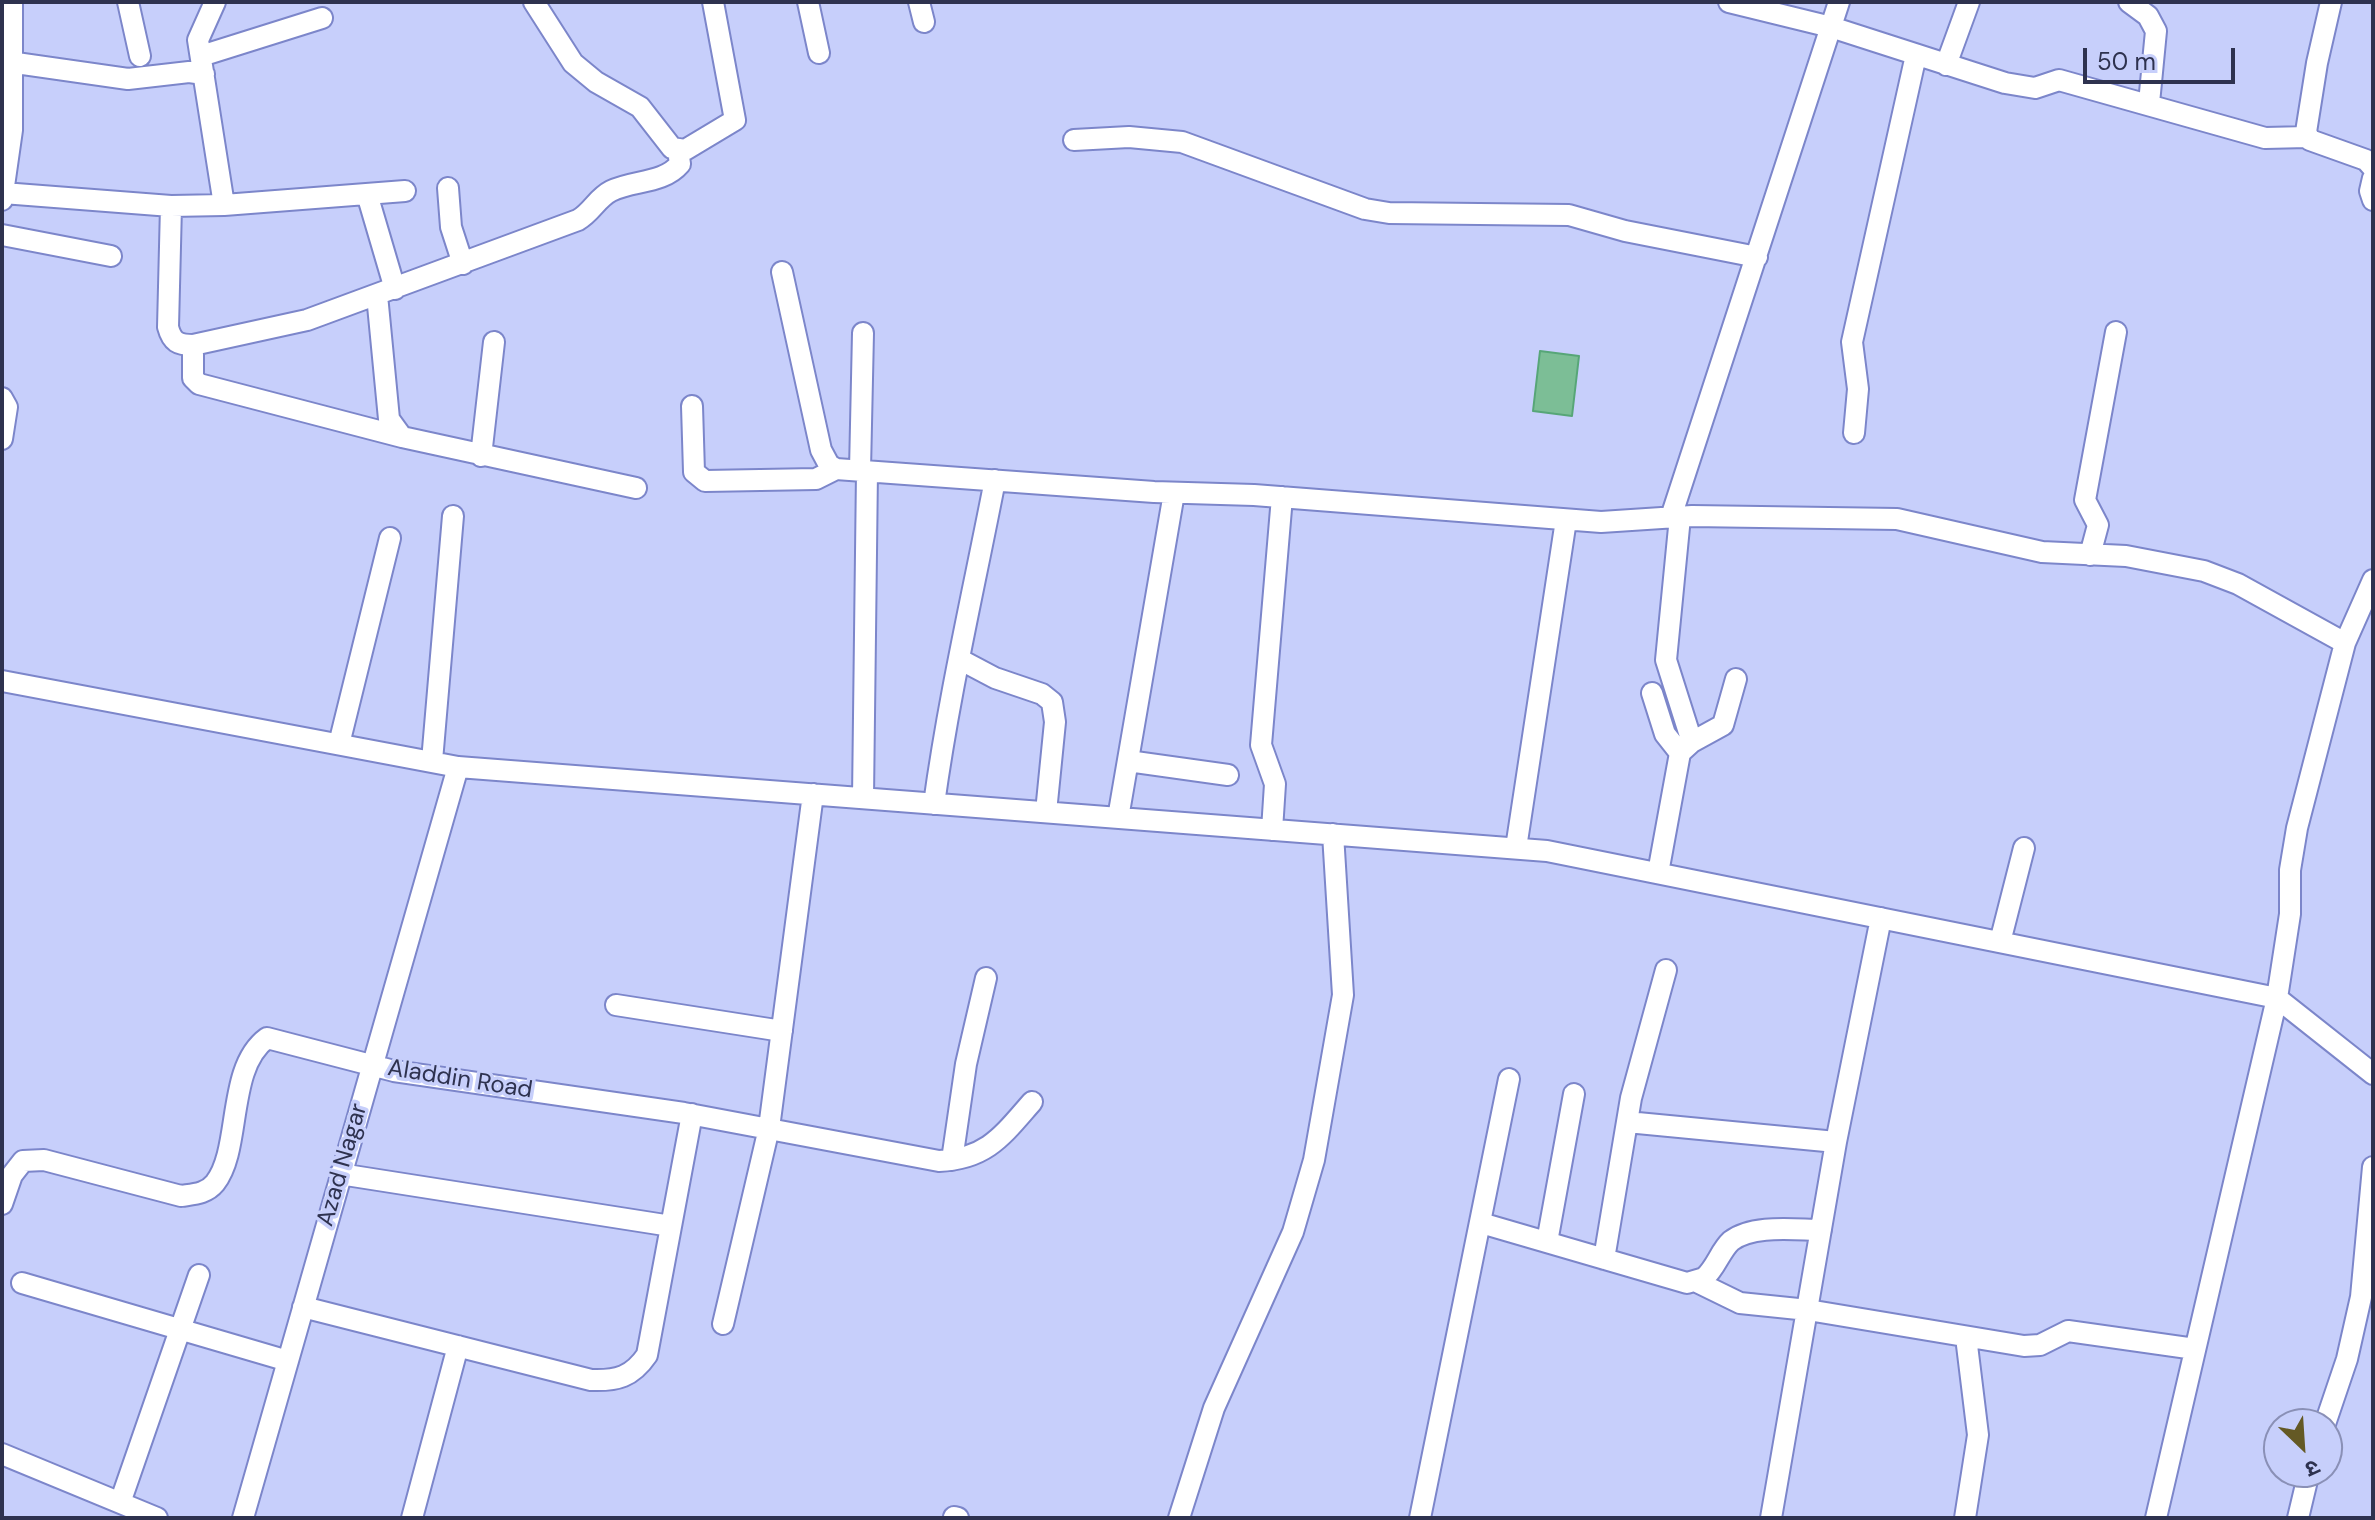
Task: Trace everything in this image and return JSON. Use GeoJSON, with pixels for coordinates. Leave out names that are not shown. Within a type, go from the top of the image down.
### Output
{"type":"FeatureCollection","features":[{"type":"Feature","properties":{"kind":"street"},"geometry":{"type":"LineString","coordinates":[[12,2],[8,62],[12,130],[3,197],[171,206],[405,191]]}},
{"type":"Feature","properties":{"kind":"street"},"geometry":{"type":"LineString","coordinates":[[128,2],[140,56]]}},
{"type":"Feature","properties":{"kind":"street"},"geometry":{"type":"LineString","coordinates":[[215,2],[214,10],[201,26],[202,65],[224,205]]}},
{"type":"Feature","properties":{"kind":"street"},"geometry":{"type":"LineString","coordinates":[[534,2],[573,63],[596,82],[640,107],[666,142],[678,150],[685,150],[735,120],[713,2]]}},
{"type":"Feature","properties":{"kind":"street"},"geometry":{"type":"LineString","coordinates":[[808,2],[819,53]]}},
{"type":"Feature","properties":{"kind":"street"},"geometry":{"type":"LineString","coordinates":[[1729,2],[1831,27],[2005,83],[2035,88],[2059,80],[2265,138],[2307,137],[2366,160],[2373,168]]}},
{"type":"Feature","properties":{"kind":"street"},"geometry":{"type":"LineString","coordinates":[[1658,873],[1686,748],[1666,660],[1676,517],[1839,2]]}},
{"type":"Feature","properties":{"kind":"street"},"geometry":{"type":"LineString","coordinates":[[1946,65],[1969,2]]}},
{"type":"Feature","properties":{"kind":"street"},"geometry":{"type":"LineString","coordinates":[[2129,2],[2148,16],[2156,31],[2149,103]]}},
{"type":"Feature","properties":{"kind":"street"},"geometry":{"type":"LineString","coordinates":[[2307,137],[2317,63],[2331,2]]}},
{"type":"Feature","properties":{"kind":"street"},"geometry":{"type":"LineString","coordinates":[[8,62],[128,79],[189,72],[322,18]]}},
{"type":"Feature","properties":{"kind":"street"},"geometry":{"type":"LineString","coordinates":[[1854,433],[1858,389],[1852,342],[1916,55]]}},
{"type":"Feature","properties":{"kind":"street"},"geometry":{"type":"LineString","coordinates":[[1074,140],[1129,137],[1182,142],[1365,209],[1389,213],[1569,215],[1625,231],[1757,257]]}},
{"type":"Feature","properties":{"kind":"street"},"geometry":{"type":"LineString","coordinates":[[171,206],[168,327],[172,339],[180,345],[193,345],[307,320],[578,220],[617,189],[672,172],[680,164],[678,150]]}},
{"type":"Feature","properties":{"kind":"street"},"geometry":{"type":"LineString","coordinates":[[2373,178],[2370,191],[2373,200]]}},
{"type":"Feature","properties":{"kind":"street"},"geometry":{"type":"LineString","coordinates":[[448,188],[451,227],[463,264]]}},
{"type":"Feature","properties":{"kind":"street"},"geometry":{"type":"LineString","coordinates":[[367,194],[386,292],[389,419],[402,437]]}},
{"type":"Feature","properties":{"kind":"street"},"geometry":{"type":"LineString","coordinates":[[2,235],[111,256]]}},
{"type":"Feature","properties":{"kind":"street"},"geometry":{"type":"LineString","coordinates":[[782,272],[821,450],[829,465],[836,469],[1174,493],[1282,497],[1601,522],[1676,517],[1897,519],[2042,552],[2167,562],[2204,571],[2238,584],[2345,643]]}},
{"type":"Feature","properties":{"kind":"street"},"geometry":{"type":"LineString","coordinates":[[2090,555],[2098,525],[2085,500],[2116,332]]}},
{"type":"Feature","properties":{"kind":"street"},"geometry":{"type":"LineString","coordinates":[[863,333],[863,798]]}},
{"type":"Feature","properties":{"kind":"street"},"geometry":{"type":"LineString","coordinates":[[481,456],[494,342]]}},
{"type":"Feature","properties":{"kind":"street"},"geometry":{"type":"LineString","coordinates":[[193,345],[193,378],[199,384],[481,456],[636,488]]}},
{"type":"Feature","properties":{"kind":"street"},"geometry":{"type":"LineString","coordinates":[[2,398],[7,407],[2,439]]}},
{"type":"Feature","properties":{"kind":"street"},"geometry":{"type":"LineString","coordinates":[[692,406],[694,472],[705,481],[806,480],[825,477],[836,469]]}},
{"type":"Feature","properties":{"kind":"street"},"geometry":{"type":"LineString","coordinates":[[934,804],[947,705],[995,480]]}},
{"type":"Feature","properties":{"kind":"street"},"geometry":{"type":"LineString","coordinates":[[1118,818],[1174,493]]}},
{"type":"Feature","properties":{"kind":"street"},"geometry":{"type":"LineString","coordinates":[[1272,830],[1275,784],[1261,745],[1282,497]]}},
{"type":"Feature","properties":{"kind":"street"},"geometry":{"type":"LineString","coordinates":[[432,761],[453,516]]}},
{"type":"Feature","properties":{"kind":"street"},"geometry":{"type":"LineString","coordinates":[[1516,848],[1566,520]]}},
{"type":"Feature","properties":{"kind":"street"},"geometry":{"type":"LineString","coordinates":[[339,744],[390,538]]}},
{"type":"Feature","properties":{"kind":"street"},"geometry":{"type":"LineString","coordinates":[[2156,1518],[2277,998],[2290,914],[2290,870],[2297,828],[2345,643],[2373,580]]}},
{"type":"Feature","properties":{"kind":"street"},"geometry":{"type":"LineString","coordinates":[[959,659],[995,678],[1042,694],[1052,702],[1055,722],[1046,812]]}},
{"type":"Feature","properties":{"kind":"street"},"geometry":{"type":"LineString","coordinates":[[1686,748],[1723,725],[1736,679]]}},
{"type":"Feature","properties":{"kind":"street"},"geometry":{"type":"LineString","coordinates":[[2,681],[458,767],[1547,851],[2277,998],[2373,1074]]}},
{"type":"Feature","properties":{"kind":"street"},"geometry":{"type":"LineString","coordinates":[[1652,693],[1662,727],[1686,748]]}},
{"type":"Feature","properties":{"kind":"street"},"geometry":{"type":"LineString","coordinates":[[1128,761],[1228,775]]}},
{"type":"Feature","properties":{"kind":"street","name":"Azad Nagar"},"geometry":{"type":"LineString","coordinates":[[243,1518],[458,767]]}},
{"type":"Feature","properties":{"kind":"street"},"geometry":{"type":"LineString","coordinates":[[723,1324],[769,1128],[813,794]]}},
{"type":"Feature","properties":{"kind":"street"},"geometry":{"type":"LineString","coordinates":[[1179,1518],[1214,1408],[1293,1232],[1314,1160],[1343,995],[1333,834]]}},
{"type":"Feature","properties":{"kind":"street"},"geometry":{"type":"LineString","coordinates":[[2000,942],[2024,848]]}},
{"type":"Feature","properties":{"kind":"street"},"geometry":{"type":"LineString","coordinates":[[1771,1518],[1836,1142],[1881,918]]}},
{"type":"Feature","properties":{"kind":"street"},"geometry":{"type":"LineString","coordinates":[[1604,1259],[1627,1122],[1666,970]]}},
{"type":"Feature","properties":{"kind":"street"},"geometry":{"type":"LineString","coordinates":[[952,1160],[966,1064],[986,978]]}},
{"type":"Feature","properties":{"kind":"street"},"geometry":{"type":"LineString","coordinates":[[616,1005],[782,1031]]}},
{"type":"Feature","properties":{"kind":"street","name":"Aladdin Road"},"geometry":{"type":"LineString","coordinates":[[2,1204],[12,1175],[23,1161],[44,1160],[181,1196],[202,1193],[215,1182],[222,1166],[247,1063],[256,1047],[267,1038],[417,1075],[692,1114],[914,1157],[952,1160],[995,1144],[1032,1102]]}},
{"type":"Feature","properties":{"kind":"street"},"geometry":{"type":"LineString","coordinates":[[1420,1518],[1509,1079]]}},
{"type":"Feature","properties":{"kind":"street"},"geometry":{"type":"LineString","coordinates":[[1547,1242],[1574,1094]]}},
{"type":"Feature","properties":{"kind":"street"},"geometry":{"type":"LineString","coordinates":[[303,1307],[591,1380],[625,1377],[638,1368],[647,1355],[692,1114]]}},
{"type":"Feature","properties":{"kind":"street"},"geometry":{"type":"LineString","coordinates":[[1627,1122],[1836,1142]]}},
{"type":"Feature","properties":{"kind":"street"},"geometry":{"type":"LineString","coordinates":[[2330,1408],[2347,1359],[2361,1297],[2373,1167]]}},
{"type":"Feature","properties":{"kind":"street"},"geometry":{"type":"LineString","coordinates":[[340,1174],[671,1226]]}},
{"type":"Feature","properties":{"kind":"street"},"geometry":{"type":"LineString","coordinates":[[1481,1223],[1687,1283],[1697,1282],[1710,1274],[1731,1242],[1742,1236],[1763,1231],[1821,1230]]}},
{"type":"Feature","properties":{"kind":"street"},"geometry":{"type":"LineString","coordinates":[[121,1500],[199,1275]]}},
{"type":"Feature","properties":{"kind":"street"},"geometry":{"type":"LineString","coordinates":[[1697,1282],[1740,1303],[1808,1310],[1966,1337],[2033,1346],[2068,1331],[2195,1349]]}},
{"type":"Feature","properties":{"kind":"street"},"geometry":{"type":"LineString","coordinates":[[22,1283],[288,1361]]}},
{"type":"Feature","properties":{"kind":"street"},"geometry":{"type":"LineString","coordinates":[[1965,1518],[1978,1435],[1966,1337]]}},
{"type":"Feature","properties":{"kind":"street"},"geometry":{"type":"LineString","coordinates":[[412,1518],[458,1346]]}},
{"type":"Feature","properties":{"kind":"street"},"geometry":{"type":"LineString","coordinates":[[2,1454],[121,1500],[157,1518]]}},
{"type":"Feature","properties":{"kind":"street"},"geometry":{"type":"LineString","coordinates":[[2298,1518],[2305,1488]]}},
{"type":"Feature","properties":{"kind":"building"},"geometry":{"type":"Polygon","coordinates":[[[1540,351],[1579,356],[1572,416],[1533,411],[1540,351]]]}}]}
